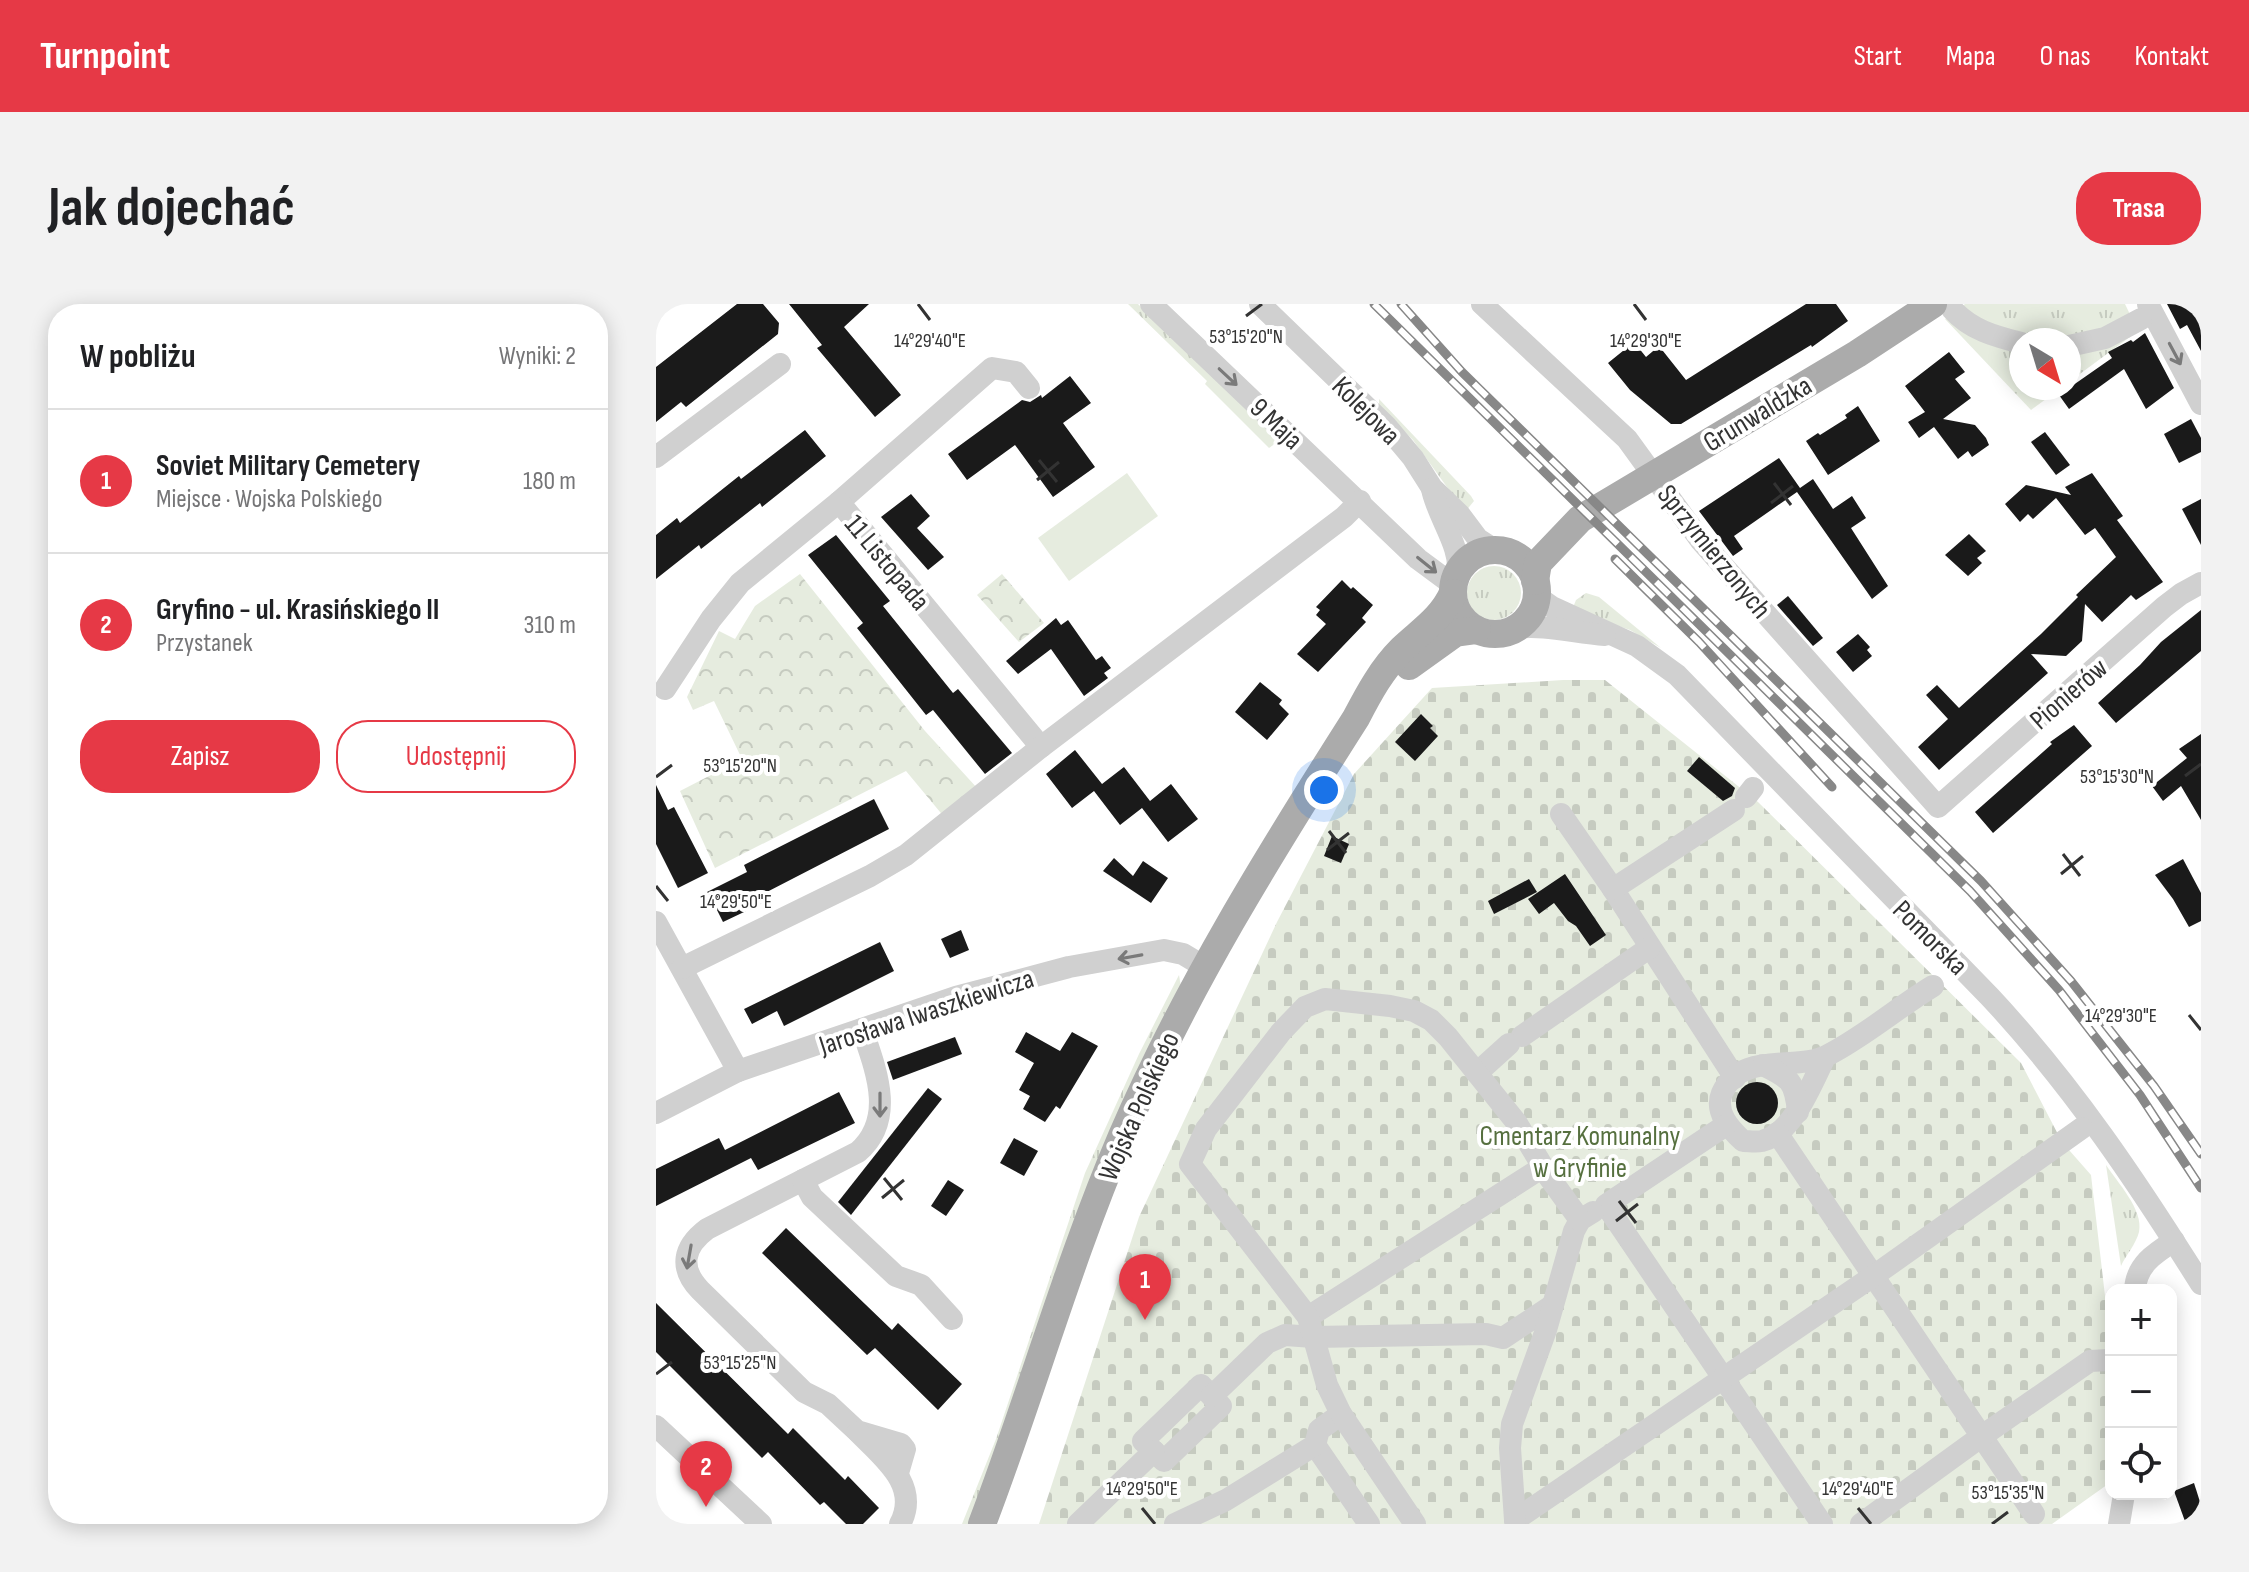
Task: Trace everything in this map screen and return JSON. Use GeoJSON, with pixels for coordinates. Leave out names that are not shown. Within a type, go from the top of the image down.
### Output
{"type":"FeatureCollection","features":[{"type":"Feature","properties":{"kind":"main road","name":"Grunwaldzka"},"geometry":{"type":"LineString","coordinates":[[1536,586],[1538,563],[1580,519],[1943,306]]}},
{"type":"Feature","properties":{"kind":"main road","name":"Grunwaldzka"},"geometry":{"type":"LineString","coordinates":[[1500,551],[1528,544],[1564,522],[1580,519]]}},
{"type":"Feature","properties":{"kind":"main road"},"geometry":{"type":"LineString","coordinates":[[1500,551],[1526,564],[1536,586],[1531,612],[1515,628],[1493,634],[1477,630],[1459,615],[1455,582],[1473,556],[1500,551]]}},
{"type":"Feature","properties":{"kind":"main road","name":"Wojska Polskiego"},"geometry":{"type":"LineString","coordinates":[[982,1524],[1105,1178],[1145,1084],[1203,966],[1356,718],[1373,685],[1390,663],[1440,615],[1455,582]]}},
{"type":"Feature","properties":{"kind":"main road","name":"Wojska Polskiego"},"geometry":{"type":"LineString","coordinates":[[1356,718],[1413,662],[1455,633],[1477,630]]}},
{"type":"Feature","properties":{"kind":"street","name":"9 Maja"},"geometry":{"type":"LineString","coordinates":[[1151,304],[1418,559],[1445,579],[1455,582]]}},
{"type":"Feature","properties":{"kind":"street","name":"Kolejowa"},"geometry":{"type":"LineString","coordinates":[[1260,304],[1393,434],[1432,488],[1460,515],[1478,539],[1500,551]]}},
{"type":"Feature","properties":{"kind":"street","name":"Sprzymierzonych"},"geometry":{"type":"LineString","coordinates":[[1482,304],[1612,422],[1701,541],[1938,807]]}},
{"type":"Feature","properties":{"kind":"street"},"geometry":{"type":"LineString","coordinates":[[1943,306],[1971,326],[2009,340]]}},
{"type":"Feature","properties":{"kind":"street"},"geometry":{"type":"LineString","coordinates":[[2081,343],[2105,338],[2144,311],[2201,404]]}},
{"type":"Feature","properties":{"kind":"street"},"geometry":{"type":"LineString","coordinates":[[656,457],[780,364]]}},
{"type":"Feature","properties":{"kind":"street"},"geometry":{"type":"LineString","coordinates":[[839,502],[992,368],[1016,372],[1029,388]]}},
{"type":"Feature","properties":{"kind":"street","name":"Kolejowa"},"geometry":{"type":"LineString","coordinates":[[1432,488],[1441,519],[1459,558],[1455,582]]}},
{"type":"Feature","properties":{"kind":"street"},"geometry":{"type":"LineString","coordinates":[[682,968],[870,876],[906,855],[1041,747],[1332,526],[1360,501]]}},
{"type":"Feature","properties":{"kind":"street","name":"11 Listopada"},"geometry":{"type":"LineString","coordinates":[[659,688],[740,583],[839,502],[1041,747]]}},
{"type":"Feature","properties":{"kind":"street","name":"Pionierów"},"geometry":{"type":"LineString","coordinates":[[1938,807],[2164,607],[2201,583]]}},
{"type":"Feature","properties":{"kind":"street","name":"Pomorska"},"geometry":{"type":"LineString","coordinates":[[1536,586],[1542,600],[1552,607],[1646,651],[1677,675],[2011,1019],[2106,1137],[2201,1284]]}},
{"type":"Feature","properties":{"kind":"street","name":"Pomorska"},"geometry":{"type":"LineString","coordinates":[[1515,628],[1540,627],[1570,633],[1612,635]]}},
{"type":"Feature","properties":{"kind":"street"},"geometry":{"type":"LineString","coordinates":[[1613,889],[1744,799]]}},
{"type":"Feature","properties":{"kind":"street"},"geometry":{"type":"LineString","coordinates":[[1561,814],[1735,1078]]}},
{"type":"Feature","properties":{"kind":"street"},"geometry":{"type":"LineString","coordinates":[[656,922],[738,1071]]}},
{"type":"Feature","properties":{"kind":"street"},"geometry":{"type":"LineString","coordinates":[[1477,1073],[1515,1040],[1649,948]]}},
{"type":"Feature","properties":{"kind":"street","name":"Jarosława Iwaszkiewicza"},"geometry":{"type":"LineString","coordinates":[[656,1113],[738,1071],[956,997],[1069,967],[1164,950],[1183,954],[1203,966]]}},
{"type":"Feature","properties":{"kind":"street"},"geometry":{"type":"LineString","coordinates":[[1825,1057],[1798,1112],[1777,1133],[1763,1141],[1743,1141],[1726,1125],[1720,1099],[1727,1082],[1746,1070],[1763,1065],[1825,1057],[1933,986]]}},
{"type":"Feature","properties":{"kind":"street"},"geometry":{"type":"LineString","coordinates":[[1415,1524],[1341,1414],[1327,1385],[1311,1327],[1190,1164],[1206,1129],[1281,1032],[1305,1007],[1325,999],[1414,1011],[1431,1020],[1448,1037],[1516,1122],[1580,1220]]}},
{"type":"Feature","properties":{"kind":"street"},"geometry":{"type":"LineString","coordinates":[[862,1029],[880,1090],[878,1126],[869,1142],[858,1152],[707,1229],[688,1250],[686,1266],[689,1279],[804,1392],[828,1404],[857,1431],[901,1444],[905,1449],[898,1473],[906,1491],[904,1517],[900,1524]]}},
{"type":"Feature","properties":{"kind":"street"},"geometry":{"type":"LineString","coordinates":[[1763,1065],[1787,1077],[1796,1089],[1798,1112]]}},
{"type":"Feature","properties":{"kind":"street"},"geometry":{"type":"LineString","coordinates":[[1513,1523],[1512,1424],[1553,1305],[1574,1231],[1580,1220],[1726,1125]]}},
{"type":"Feature","properties":{"kind":"street"},"geometry":{"type":"LineString","coordinates":[[1513,1523],[1872,1277],[2082,1128]]}},
{"type":"Feature","properties":{"kind":"street"},"geometry":{"type":"LineString","coordinates":[[1777,1133],[2034,1514]]}},
{"type":"Feature","properties":{"kind":"street"},"geometry":{"type":"LineString","coordinates":[[1078,1524],[1154,1451],[1164,1461],[1221,1406],[1212,1396],[1267,1343],[1311,1327],[1543,1167]]}},
{"type":"Feature","properties":{"kind":"street"},"geometry":{"type":"LineString","coordinates":[[803,1180],[812,1197],[885,1266],[896,1276],[921,1285],[952,1319]]}},
{"type":"Feature","properties":{"kind":"street"},"geometry":{"type":"LineString","coordinates":[[1606,1205],[1822,1524]]}},
{"type":"Feature","properties":{"kind":"street"},"geometry":{"type":"LineString","coordinates":[[2136,1284],[2140,1270],[2152,1255],[2174,1241]]}},
{"type":"Feature","properties":{"kind":"street"},"geometry":{"type":"LineString","coordinates":[[1311,1327],[1486,1334],[1503,1338],[1553,1305]]}},
{"type":"Feature","properties":{"kind":"street"},"geometry":{"type":"LineString","coordinates":[[1861,1524],[2090,1361],[2105,1360]]}},
{"type":"Feature","properties":{"kind":"street"},"geometry":{"type":"LineString","coordinates":[[1175,1524],[1226,1500],[1315,1445],[1319,1430],[1341,1414]]}},
{"type":"Feature","properties":{"kind":"street"},"geometry":{"type":"LineString","coordinates":[[656,1426],[761,1524]]}},
{"type":"Feature","properties":{"kind":"street"},"geometry":{"type":"LineString","coordinates":[[1315,1445],[1369,1524]]}},
{"type":"Feature","properties":{"kind":"street"},"geometry":{"type":"LineString","coordinates":[[2119,1524],[2123,1500]]}},
{"type":"Feature","properties":{"kind":"green space"},"geometry":{"type":"Polygon","coordinates":[[[1128,304],[1138,304],[1279,441],[1269,448],[1205,384],[1207,381],[1128,304]]]}},
{"type":"Feature","properties":{"kind":"green space"},"geometry":{"type":"Polygon","coordinates":[[[1965,304],[2125,304],[2138,331],[2081,373],[2081,328],[2009,328],[2009,387],[1945,319],[1965,304]]]}},
{"type":"Feature","properties":{"kind":"green space"},"geometry":{"type":"Polygon","coordinates":[[[1379,399],[1471,496],[1474,501],[1465,512],[1413,440],[1379,407],[1379,399]]]}},
{"type":"Feature","properties":{"kind":"green space"},"geometry":{"type":"Polygon","coordinates":[[[2022,400],[2045,400],[2031,410],[2022,400]]]}},
{"type":"Feature","properties":{"kind":"green space"},"geometry":{"type":"Polygon","coordinates":[[[1127,473],[1158,516],[1069,581],[1038,538],[1127,473]]]}},
{"type":"Feature","properties":{"kind":"green space"},"geometry":{"type":"Polygon","coordinates":[[[1494,566],[1513,574],[1521,593],[1513,612],[1494,620],[1475,612],[1467,593],[1475,574],[1494,566]]]}},
{"type":"Feature","properties":{"kind":"green space"},"geometry":{"type":"Polygon","coordinates":[[[800,574],[925,731],[978,789],[945,818],[906,771],[715,868],[680,791],[742,759],[714,701],[693,710],[687,697],[719,631],[735,639],[755,606],[800,574]]]}},
{"type":"Feature","properties":{"kind":"green space"},"geometry":{"type":"Polygon","coordinates":[[[1002,574],[1044,623],[1019,642],[977,595],[1002,574]]]}},
{"type":"Feature","properties":{"kind":"green space"},"geometry":{"type":"Polygon","coordinates":[[[1586,593],[1599,597],[1661,648],[1630,630],[1572,610],[1576,600],[1586,593]]]}},
{"type":"Feature","properties":{"kind":"green space","name":"Cmentarz Komunalny w Gryfinie"},"geometry":{"type":"Polygon","coordinates":[[[1605,680],[1758,802],[2021,1063],[2062,1142],[2091,1175],[2105,1296],[2105,1486],[2052,1524],[1039,1524],[1139,1217],[1277,922],[1354,774],[1432,688],[1605,680]]]}},
{"type":"Feature","properties":{"kind":"green space"},"geometry":{"type":"Polygon","coordinates":[[[1179,975],[1181,987],[971,1524],[962,1524],[996,1439],[1085,1173],[1179,975]]]}},
{"type":"Feature","properties":{"kind":"green space"},"geometry":{"type":"Polygon","coordinates":[[[2106,1165],[2138,1215],[2138,1236],[2121,1266],[2106,1165]]]}},
{"type":"Feature","properties":{"kind":"building"},"geometry":{"type":"Polygon","coordinates":[[[737,304],[763,304],[779,323],[778,334],[686,407],[681,402],[656,422],[656,367],[737,304]]]}},
{"type":"Feature","properties":{"kind":"building"},"geometry":{"type":"Polygon","coordinates":[[[789,304],[869,304],[844,327],[901,395],[875,417],[817,348],[822,345],[789,304]]]}},
{"type":"Feature","properties":{"kind":"building"},"geometry":{"type":"Polygon","coordinates":[[[1806,304],[1836,304],[1848,321],[1812,347],[1681,424],[1671,424],[1630,390],[1608,363],[1634,342],[1646,357],[1659,346],[1686,380],[1806,304]]]}},
{"type":"Feature","properties":{"kind":"building"},"geometry":{"type":"Polygon","coordinates":[[[2167,304],[2201,304],[2201,351],[2187,325],[2180,329],[2167,304]]]}},
{"type":"Feature","properties":{"kind":"building"},"geometry":{"type":"Polygon","coordinates":[[[2145,333],[2174,388],[2146,409],[2124,369],[2069,409],[2063,400],[2081,400],[2081,380],[2112,358],[2108,352],[2131,340],[2133,342],[2145,333]]]}},
{"type":"Feature","properties":{"kind":"building"},"geometry":{"type":"Polygon","coordinates":[[[1949,352],[1965,372],[1955,379],[1971,398],[1943,419],[1975,425],[1986,438],[1989,445],[1972,457],[1968,451],[1958,459],[1934,427],[1919,438],[1908,422],[1925,412],[1905,386],[1949,352]]]}},
{"type":"Feature","properties":{"kind":"building"},"geometry":{"type":"Polygon","coordinates":[[[1070,376],[1091,403],[1063,423],[1095,467],[1053,497],[1015,445],[967,480],[948,454],[1022,400],[1030,402],[1041,395],[1042,398],[1070,376]]]}},
{"type":"Feature","properties":{"kind":"building"},"geometry":{"type":"Polygon","coordinates":[[[1858,406],[1880,441],[1828,475],[1806,441],[1847,418],[1845,415],[1858,406]]]}},
{"type":"Feature","properties":{"kind":"building"},"geometry":{"type":"Polygon","coordinates":[[[2191,419],[2201,438],[2201,452],[2179,463],[2164,434],[2191,419]]]}},
{"type":"Feature","properties":{"kind":"building"},"geometry":{"type":"Polygon","coordinates":[[[805,430],[826,456],[762,507],[760,503],[656,579],[656,535],[677,518],[680,523],[739,476],[741,479],[805,430]]]}},
{"type":"Feature","properties":{"kind":"building"},"geometry":{"type":"Polygon","coordinates":[[[2045,432],[2070,465],[2056,475],[2031,442],[2045,432]]]}},
{"type":"Feature","properties":{"kind":"building"},"geometry":{"type":"Polygon","coordinates":[[[1779,458],[1800,488],[1813,479],[1833,509],[1852,496],[1866,518],[1851,528],[1888,586],[1872,599],[1797,492],[1734,536],[1743,549],[1733,556],[1699,511],[1779,458]]]}},
{"type":"Feature","properties":{"kind":"building"},"geometry":{"type":"Polygon","coordinates":[[[2092,473],[2123,516],[2117,520],[2163,582],[2136,600],[2131,595],[2102,622],[2085,604],[2082,641],[2066,656],[2031,654],[2048,673],[1939,770],[1918,747],[1948,719],[1926,695],[1937,685],[1959,708],[2041,634],[2116,557],[2095,528],[2085,535],[2056,498],[2033,519],[2028,514],[2020,522],[2005,504],[2026,485],[2071,495],[2065,487],[2092,473]]]}},
{"type":"Feature","properties":{"kind":"building"},"geometry":{"type":"Polygon","coordinates":[[[911,494],[930,516],[917,528],[944,557],[928,570],[881,517],[911,494]]]}},
{"type":"Feature","properties":{"kind":"building"},"geometry":{"type":"Polygon","coordinates":[[[2201,499],[2201,545],[2182,509],[2201,499]]]}},
{"type":"Feature","properties":{"kind":"building"},"geometry":{"type":"Polygon","coordinates":[[[1969,534],[1986,551],[1977,558],[1982,563],[1968,576],[1945,555],[1969,534]]]}},
{"type":"Feature","properties":{"kind":"building"},"geometry":{"type":"Polygon","coordinates":[[[836,535],[890,601],[883,606],[953,693],[958,689],[1012,753],[985,774],[933,710],[926,715],[857,628],[863,623],[808,555],[836,535]]]}},
{"type":"Feature","properties":{"kind":"building"},"geometry":{"type":"Polygon","coordinates":[[[1342,580],[1373,605],[1362,618],[1366,622],[1318,672],[1297,654],[1326,624],[1316,615],[1320,610],[1316,607],[1342,580]]]}},
{"type":"Feature","properties":{"kind":"building"},"geometry":{"type":"Polygon","coordinates":[[[1788,596],[1823,638],[1813,646],[1777,605],[1788,596]]]}},
{"type":"Feature","properties":{"kind":"building"},"geometry":{"type":"Polygon","coordinates":[[[2201,610],[2201,651],[2116,723],[2098,703],[2161,642],[2201,610]]]}},
{"type":"Feature","properties":{"kind":"building"},"geometry":{"type":"Polygon","coordinates":[[[1056,618],[1061,625],[1068,620],[1096,660],[1102,656],[1111,668],[1104,673],[1108,678],[1084,696],[1051,649],[1018,674],[1006,661],[1056,618]]]}},
{"type":"Feature","properties":{"kind":"building"},"geometry":{"type":"Polygon","coordinates":[[[1858,634],[1870,647],[1867,650],[1872,656],[1853,672],[1836,652],[1858,634]]]}},
{"type":"Feature","properties":{"kind":"building"},"geometry":{"type":"Polygon","coordinates":[[[1260,682],[1282,700],[1279,704],[1289,714],[1267,740],[1235,712],[1260,682]]]}},
{"type":"Feature","properties":{"kind":"building"},"geometry":{"type":"Polygon","coordinates":[[[1421,714],[1438,736],[1415,761],[1395,742],[1421,714]]]}},
{"type":"Feature","properties":{"kind":"building"},"geometry":{"type":"Polygon","coordinates":[[[2074,725],[2092,746],[1993,833],[1975,812],[2052,744],[2050,742],[2074,725]]]}},
{"type":"Feature","properties":{"kind":"building"},"geometry":{"type":"Polygon","coordinates":[[[2201,734],[2201,820],[2181,786],[2163,801],[2152,786],[2187,758],[2179,749],[2201,734]]]}},
{"type":"Feature","properties":{"kind":"building"},"geometry":{"type":"Polygon","coordinates":[[[1075,750],[1102,784],[1124,767],[1150,801],[1171,784],[1198,819],[1168,842],[1142,808],[1120,825],[1094,791],[1072,808],[1046,774],[1075,750]]]}},
{"type":"Feature","properties":{"kind":"building"},"geometry":{"type":"Polygon","coordinates":[[[1699,757],[1735,788],[1732,796],[1723,801],[1687,771],[1699,757]]]}},
{"type":"Feature","properties":{"kind":"building"},"geometry":{"type":"Polygon","coordinates":[[[656,785],[668,810],[674,807],[708,873],[678,888],[656,844],[656,785]]]}},
{"type":"Feature","properties":{"kind":"building"},"geometry":{"type":"Polygon","coordinates":[[[874,799],[889,829],[759,896],[763,903],[723,922],[715,906],[710,907],[703,894],[747,872],[744,865],[874,799]]]}},
{"type":"Feature","properties":{"kind":"building"},"geometry":{"type":"Polygon","coordinates":[[[1332,836],[1349,844],[1341,863],[1324,856],[1332,836]]]}},
{"type":"Feature","properties":{"kind":"building"},"geometry":{"type":"Polygon","coordinates":[[[1114,858],[1133,876],[1143,861],[1168,878],[1151,903],[1103,871],[1114,858]]]}},
{"type":"Feature","properties":{"kind":"building"},"geometry":{"type":"Polygon","coordinates":[[[2183,859],[2201,893],[2201,921],[2189,927],[2155,875],[2183,859]]]}},
{"type":"Feature","properties":{"kind":"building"},"geometry":{"type":"Polygon","coordinates":[[[1565,874],[1606,935],[1590,946],[1554,903],[1539,914],[1528,899],[1565,874]]]}},
{"type":"Feature","properties":{"kind":"building"},"geometry":{"type":"Polygon","coordinates":[[[1529,879],[1537,892],[1494,914],[1488,901],[1529,879]]]}},
{"type":"Feature","properties":{"kind":"building"},"geometry":{"type":"Polygon","coordinates":[[[961,930],[969,950],[950,958],[941,939],[961,930]]]}},
{"type":"Feature","properties":{"kind":"building"},"geometry":{"type":"Polygon","coordinates":[[[880,942],[894,971],[784,1026],[777,1011],[752,1024],[744,1009],[880,942]]]}},
{"type":"Feature","properties":{"kind":"building"},"geometry":{"type":"Polygon","coordinates":[[[1026,1032],[1060,1051],[1072,1032],[1098,1046],[1060,1109],[1056,1106],[1045,1122],[1023,1109],[1030,1096],[1019,1090],[1034,1063],[1015,1052],[1026,1032]]]}},
{"type":"Feature","properties":{"kind":"building"},"geometry":{"type":"Polygon","coordinates":[[[955,1037],[962,1054],[893,1080],[887,1062],[955,1037]]]}},
{"type":"Feature","properties":{"kind":"building"},"geometry":{"type":"Polygon","coordinates":[[[1757,1082],[1772,1088],[1778,1103],[1772,1118],[1757,1124],[1742,1118],[1736,1103],[1742,1088],[1757,1082]]]}},
{"type":"Feature","properties":{"kind":"building"},"geometry":{"type":"Polygon","coordinates":[[[928,1088],[942,1099],[851,1215],[838,1202],[928,1088]]]}},
{"type":"Feature","properties":{"kind":"building"},"geometry":{"type":"Polygon","coordinates":[[[839,1092],[855,1123],[758,1170],[751,1158],[656,1206],[656,1169],[719,1138],[725,1150],[839,1092]]]}},
{"type":"Feature","properties":{"kind":"building"},"geometry":{"type":"Polygon","coordinates":[[[1014,1138],[1038,1151],[1024,1176],[1000,1163],[1014,1138]]]}},
{"type":"Feature","properties":{"kind":"building"},"geometry":{"type":"Polygon","coordinates":[[[948,1180],[964,1190],[946,1216],[931,1206],[948,1180]]]}},
{"type":"Feature","properties":{"kind":"building"},"geometry":{"type":"Polygon","coordinates":[[[786,1228],[892,1330],[898,1323],[962,1384],[938,1410],[875,1348],[867,1355],[762,1253],[786,1228]]]}},
{"type":"Feature","properties":{"kind":"building"},"geometry":{"type":"Polygon","coordinates":[[[656,1303],[788,1434],[793,1428],[845,1480],[848,1476],[879,1508],[863,1524],[846,1524],[824,1502],[820,1505],[768,1452],[762,1458],[656,1352],[656,1303]]]}},
{"type":"Feature","properties":{"kind":"building"},"geometry":{"type":"Polygon","coordinates":[[[2194,1483],[2201,1505],[2201,1524],[2186,1524],[2177,1499],[2177,1490],[2194,1483]]]}},
{"type":"Feature","properties":{"kind":"railway"},"geometry":{"type":"LineString","coordinates":[[1374,304],[1970,891],[2059,990],[2140,1095],[2201,1188]]}},
{"type":"Feature","properties":{"kind":"railway"},"geometry":{"type":"LineString","coordinates":[[1401,304],[1462,372],[1981,881],[2071,981],[2154,1086],[2201,1154]]}},
{"type":"Feature","properties":{"kind":"railway"},"geometry":{"type":"LineString","coordinates":[[1615,559],[1699,642],[1832,787]]}},
{"type":"Feature","properties":{"kind":"place","name":"Soviet Military Cemetery"},"geometry":{"type":"Point","coordinates":[1145,1320]}},
{"type":"Feature","properties":{"kind":"place","name":"Gryfino - ul. Krasińskiego II"},"geometry":{"type":"Point","coordinates":[706,1507]}}]}
